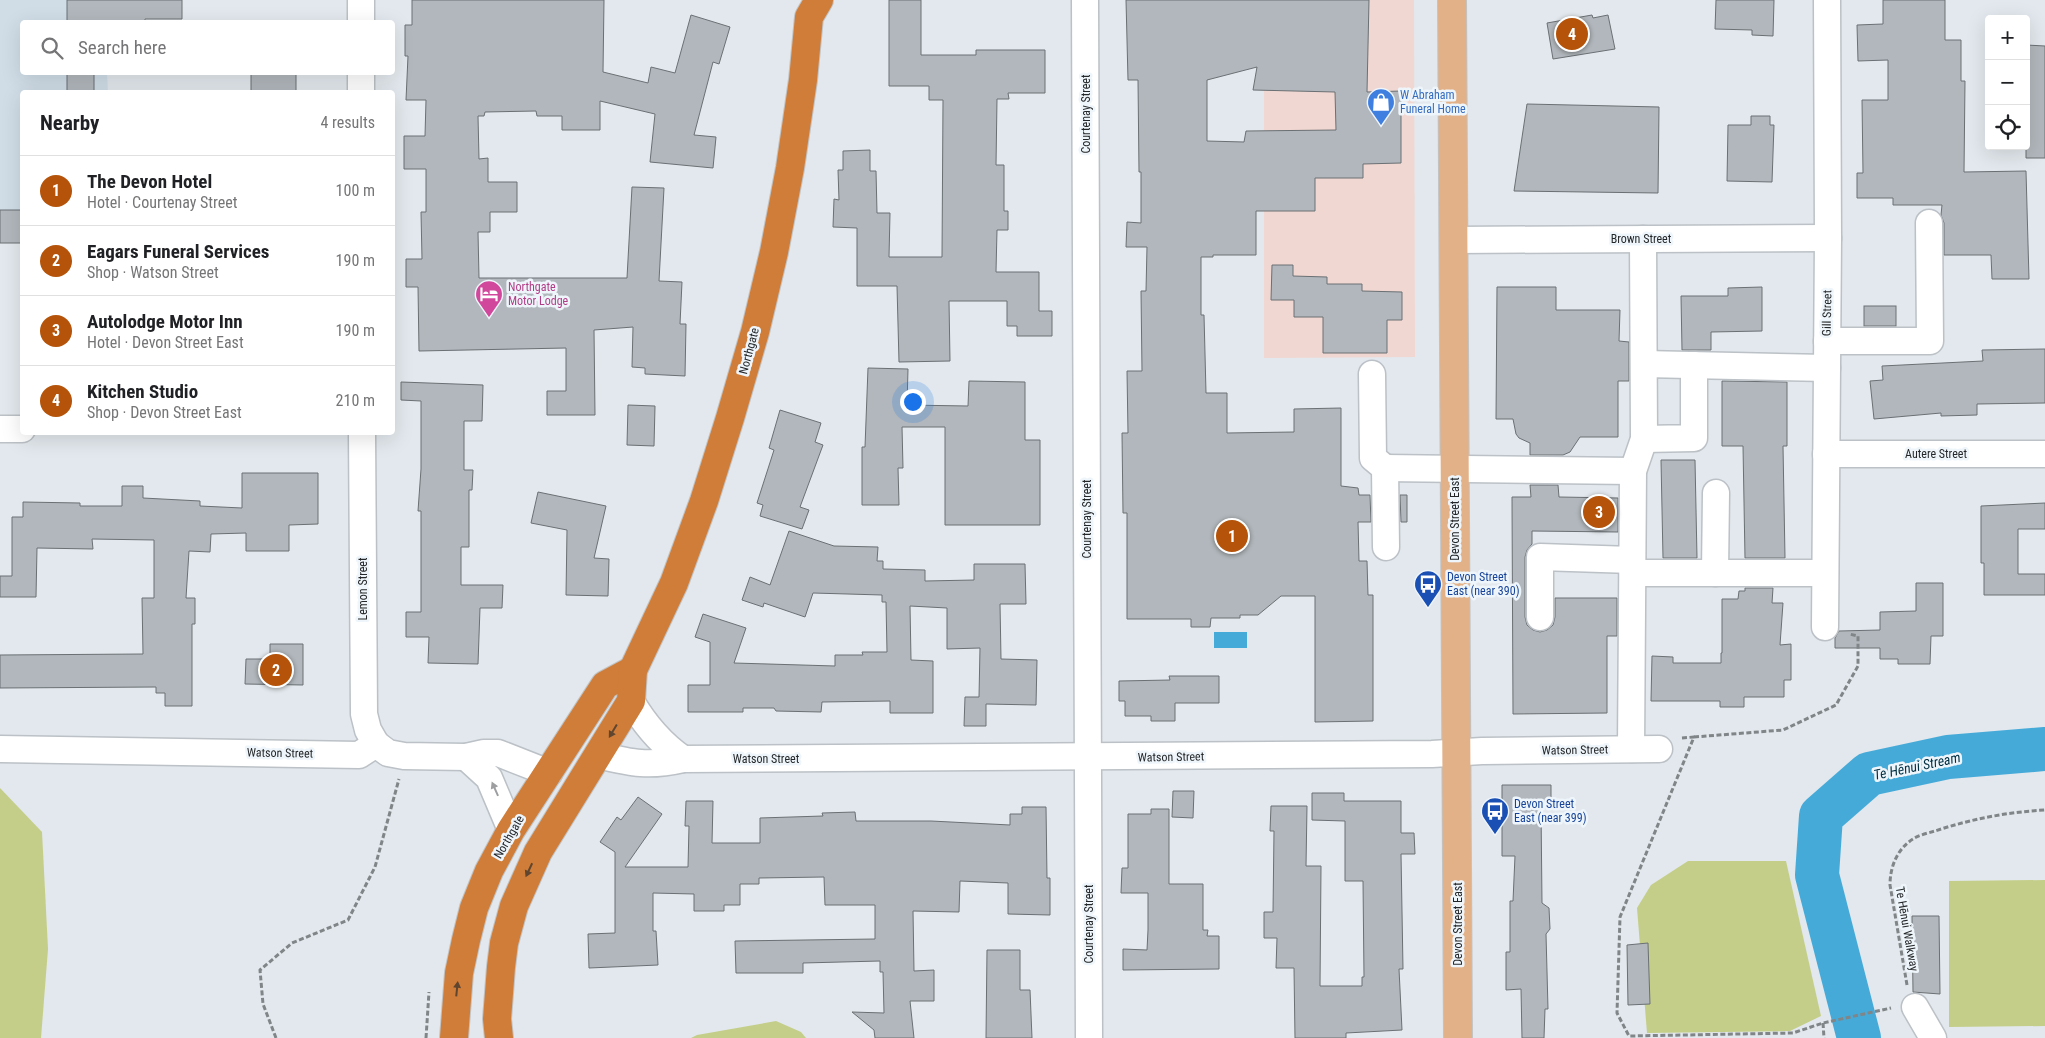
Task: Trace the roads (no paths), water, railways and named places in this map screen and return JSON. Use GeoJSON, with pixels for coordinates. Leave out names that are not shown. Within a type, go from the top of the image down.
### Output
{"type":"FeatureCollection","features":[{"type":"Feature","properties":{"kind":"highway","name":"Northgate"},"geometry":{"type":"LineString","coordinates":[[499,1038],[497,1019],[500,966],[514,906],[538,852],[631,701],[633,670],[674,583],[704,501],[755,332],[774,252],[790,168],[803,80],[810,6]]}},
{"type":"Feature","properties":{"kind":"highway","name":"Northgate"},"geometry":{"type":"LineString","coordinates":[[454,1038],[459,973],[470,925],[489,872],[511,830],[605,686],[633,670]]}},
{"type":"Feature","properties":{"kind":"main road","name":"Devon Street East"},"geometry":{"type":"LineString","coordinates":[[1452,0],[1458,1038]]}},
{"type":"Feature","properties":{"kind":"street"},"geometry":{"type":"LineString","coordinates":[[361,0],[361,20]]}},
{"type":"Feature","properties":{"kind":"street","name":"Courtenay Street"},"geometry":{"type":"LineString","coordinates":[[1085,0],[1089,1038]]}},
{"type":"Feature","properties":{"kind":"street","name":"Gill Street"},"geometry":{"type":"LineString","coordinates":[[1824,627],[1828,238],[1827,0]]}},
{"type":"Feature","properties":{"kind":"street"},"geometry":{"type":"LineString","coordinates":[[361,75],[361,90]]}},
{"type":"Feature","properties":{"kind":"street"},"geometry":{"type":"LineString","coordinates":[[1827,341],[1930,341],[1929,223]]}},
{"type":"Feature","properties":{"kind":"street","name":"Brown Street"},"geometry":{"type":"LineString","coordinates":[[1454,240],[1828,238]]}},
{"type":"Feature","properties":{"kind":"street"},"geometry":{"type":"LineString","coordinates":[[1631,749],[1633,471],[1644,439],[1643,239]]}},
{"type":"Feature","properties":{"kind":"street"},"geometry":{"type":"LineString","coordinates":[[1644,364],[1827,368]]}},
{"type":"Feature","properties":{"kind":"street"},"geometry":{"type":"LineString","coordinates":[[1644,439],[1694,438],[1694,365]]}},
{"type":"Feature","properties":{"kind":"street"},"geometry":{"type":"LineString","coordinates":[[1372,374],[1373,458],[1385,468],[1633,471]]}},
{"type":"Feature","properties":{"kind":"street"},"geometry":{"type":"LineString","coordinates":[[0,429],[20,429]]}},
{"type":"Feature","properties":{"kind":"street","name":"Lemon Street"},"geometry":{"type":"LineString","coordinates":[[362,435],[364,714],[368,730],[376,744]]}},
{"type":"Feature","properties":{"kind":"street","name":"Autere Street"},"geometry":{"type":"LineString","coordinates":[[1826,454],[2045,454]]}},
{"type":"Feature","properties":{"kind":"street"},"geometry":{"type":"LineString","coordinates":[[1385,468],[1386,547]]}},
{"type":"Feature","properties":{"kind":"street"},"geometry":{"type":"LineString","coordinates":[[1715,573],[1716,492]]}},
{"type":"Feature","properties":{"kind":"street"},"geometry":{"type":"LineString","coordinates":[[1540,617],[1540,557],[1715,573],[1825,573]]}},
{"type":"Feature","properties":{"kind":"street"},"geometry":{"type":"LineString","coordinates":[[631,701],[650,730],[682,759]]}},
{"type":"Feature","properties":{"kind":"street"},"geometry":{"type":"LineString","coordinates":[[376,744],[388,752],[404,756],[466,757],[484,753],[498,753],[549,773]]}},
{"type":"Feature","properties":{"kind":"street","name":"Watson Street"},"geometry":{"type":"LineString","coordinates":[[0,749],[359,755],[376,744]]}},
{"type":"Feature","properties":{"kind":"street","name":"Watson Street"},"geometry":{"type":"LineString","coordinates":[[598,755],[642,764],[657,764],[682,759],[1088,757],[1659,749]]}},
{"type":"Feature","properties":{"kind":"street"},"geometry":{"type":"LineString","coordinates":[[466,757],[489,778],[511,830]]}},
{"type":"Feature","properties":{"kind":"street"},"geometry":{"type":"LineString","coordinates":[[1906,1002],[1933,1038]]}},
{"type":"Feature","properties":{"kind":"water"},"geometry":{"type":"Polygon","coordinates":[[[1214,632],[1247,632],[1247,648],[1214,648],[1214,632]]]}},
{"type":"Feature","properties":{"kind":"waterway","name":"Te Hēnui Stream"},"geometry":{"type":"LineString","coordinates":[[1859,1038],[1817,875],[1821,816],[1869,774],[1948,757],[2045,749]]}},
{"type":"Feature","properties":{"kind":"place","name":"Kitchen Studio"},"geometry":{"type":"Point","coordinates":[1572,34]}},
{"type":"Feature","properties":{"kind":"place","name":"W Abraham Funeral Home"},"geometry":{"type":"Point","coordinates":[1381,126]}},
{"type":"Feature","properties":{"kind":"place","name":"Northgate Motor Lodge"},"geometry":{"type":"Point","coordinates":[489,318]}},
{"type":"Feature","properties":{"kind":"place","name":"Autolodge Motor Inn"},"geometry":{"type":"Point","coordinates":[1599,512]}},
{"type":"Feature","properties":{"kind":"place","name":"The Devon Hotel"},"geometry":{"type":"Point","coordinates":[1232,536]}},
{"type":"Feature","properties":{"kind":"place","name":"Devon Street East (near 390)"},"geometry":{"type":"Point","coordinates":[1428,608]}},
{"type":"Feature","properties":{"kind":"place","name":"Eagars Funeral Services"},"geometry":{"type":"Point","coordinates":[276,670]}},
{"type":"Feature","properties":{"kind":"place","name":"Devon Street East (near 399)"},"geometry":{"type":"Point","coordinates":[1495,835]}}]}
